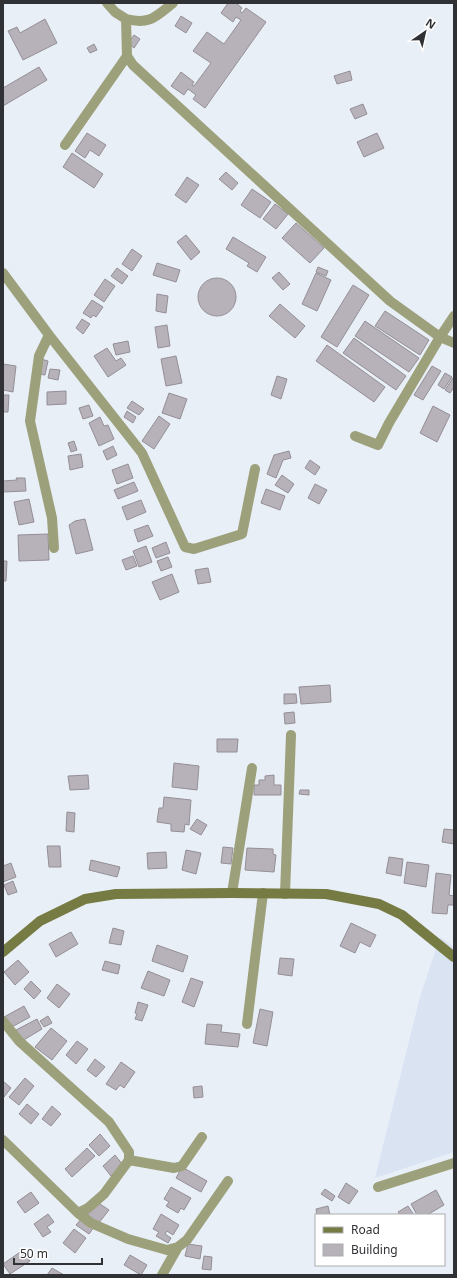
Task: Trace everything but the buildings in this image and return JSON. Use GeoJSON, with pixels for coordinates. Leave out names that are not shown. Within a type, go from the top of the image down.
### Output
{"type":"FeatureCollection","features":[{"type":"Feature","properties":{"kind":"street"},"geometry":{"type":"LineString","coordinates":[[107,3],[115,12],[126,19],[137,22],[152,19],[173,3]]}},
{"type":"Feature","properties":{"kind":"street"},"geometry":{"type":"LineString","coordinates":[[126,19],[127,56],[133,65],[390,301],[440,337],[454,343]]}},
{"type":"Feature","properties":{"kind":"street"},"geometry":{"type":"LineString","coordinates":[[65,145],[127,56]]}},
{"type":"Feature","properties":{"kind":"street"},"geometry":{"type":"LineString","coordinates":[[3,273],[49,335],[142,453],[185,547],[194,549],[242,534],[256,469]]}},
{"type":"Feature","properties":{"kind":"street"},"geometry":{"type":"LineString","coordinates":[[355,436],[378,445],[389,423],[454,316]]}},
{"type":"Feature","properties":{"kind":"street"},"geometry":{"type":"LineString","coordinates":[[49,335],[39,356],[30,421],[52,518],[54,548]]}},
{"type":"Feature","properties":{"kind":"street"},"geometry":{"type":"LineString","coordinates":[[285,894],[291,735]]}},
{"type":"Feature","properties":{"kind":"street"},"geometry":{"type":"LineString","coordinates":[[232,893],[252,768]]}},
{"type":"Feature","properties":{"kind":"street"},"geometry":{"type":"LineString","coordinates":[[3,952],[40,921],[85,899],[116,894],[232,893],[326,894],[379,904],[402,915],[453,954]]}},
{"type":"Feature","properties":{"kind":"street"},"geometry":{"type":"LineString","coordinates":[[247,1024],[263,894]]}},
{"type":"Feature","properties":{"kind":"street"},"geometry":{"type":"LineString","coordinates":[[3,1021],[19,1041],[109,1122],[129,1152],[129,1160],[104,1194],[88,1208],[78,1213]]}},
{"type":"Feature","properties":{"kind":"street"},"geometry":{"type":"LineString","coordinates":[[129,1160],[174,1168],[182,1166],[202,1137]]}},
{"type":"Feature","properties":{"kind":"street"},"geometry":{"type":"LineString","coordinates":[[3,1140],[78,1213],[91,1223],[128,1240],[167,1250],[178,1247]]}},
{"type":"Feature","properties":{"kind":"street"},"geometry":{"type":"LineString","coordinates":[[378,1187],[454,1163]]}},
{"type":"Feature","properties":{"kind":"street"},"geometry":{"type":"LineString","coordinates":[[162,1275],[178,1247],[187,1240],[228,1181]]}},
{"type":"Feature","properties":{"kind":"shaded area"},"geometry":{"type":"Polygon","coordinates":[[[440,937],[454,947],[454,1152],[375,1178],[420,997],[440,937]]]}}]}
